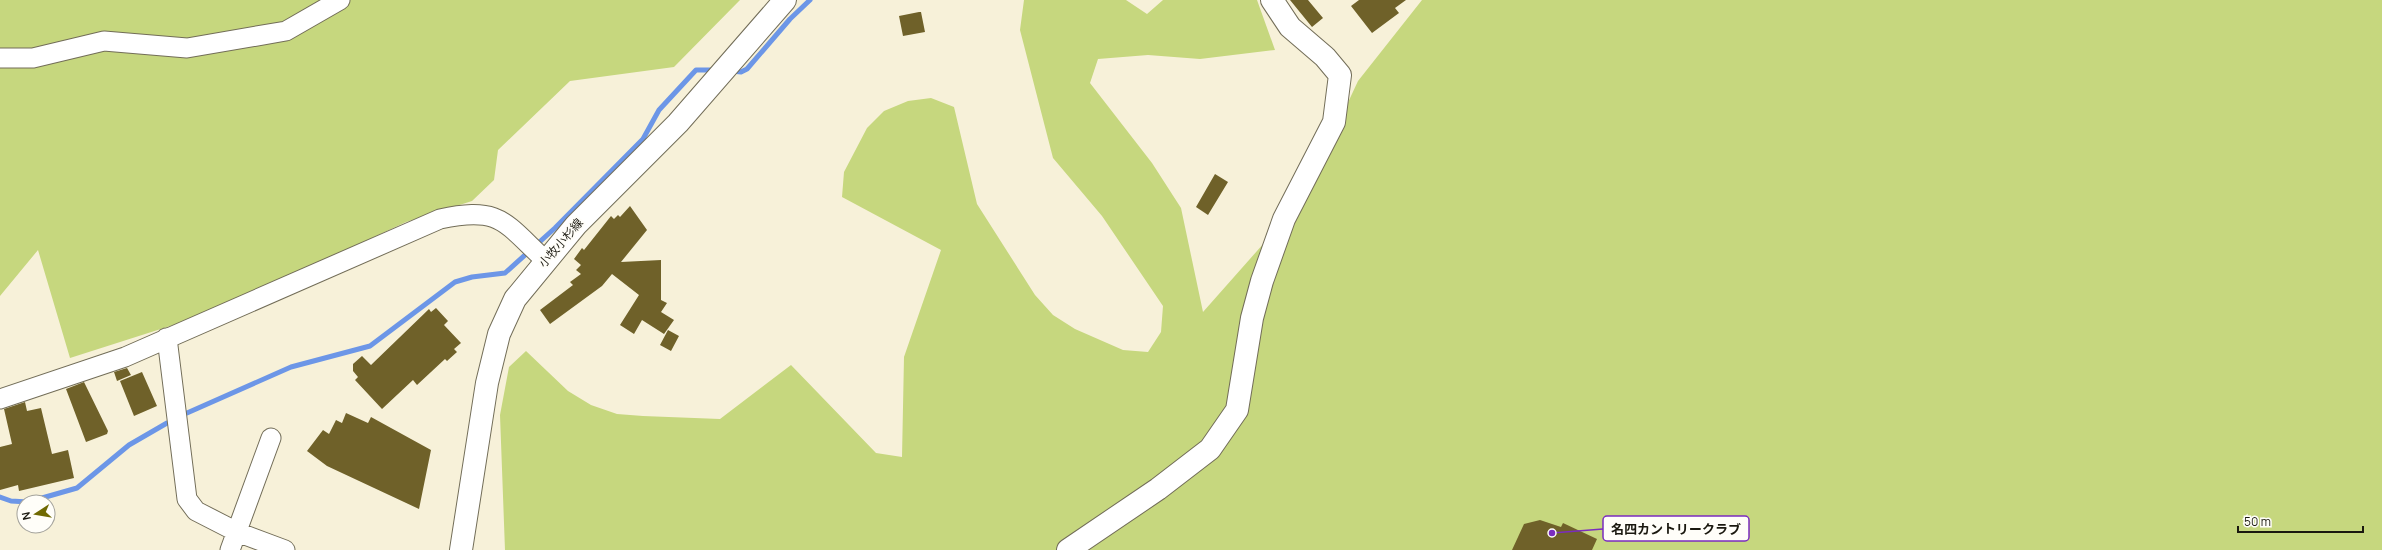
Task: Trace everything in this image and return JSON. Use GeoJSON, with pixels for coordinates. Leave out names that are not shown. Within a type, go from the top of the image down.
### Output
{"type":"FeatureCollection","features":[{"type":"Feature","properties":{"kind":"street"},"geometry":{"type":"LineString","coordinates":[[0,58],[34,58],[104,41],[187,48],[286,31],[340,0]]}},
{"type":"Feature","properties":{"kind":"street","name":"小牧小杉線"},"geometry":{"type":"LineString","coordinates":[[461,550],[487,383],[499,334],[515,299],[543,258],[678,123],[786,0]]}},
{"type":"Feature","properties":{"kind":"street"},"geometry":{"type":"LineString","coordinates":[[1068,550],[1158,490],[1210,449],[1237,410],[1252,318],[1262,281],[1284,219],[1334,122],[1340,75],[1325,57],[1290,27],[1272,0]]}},
{"type":"Feature","properties":{"kind":"street"},"geometry":{"type":"LineString","coordinates":[[0,399],[125,357],[166,338],[259,300],[408,231],[440,219],[468,214],[490,215],[498,219],[525,240],[543,258]]}},
{"type":"Feature","properties":{"kind":"street"},"geometry":{"type":"LineString","coordinates":[[166,338],[187,499],[196,511],[237,532],[284,550]]}},
{"type":"Feature","properties":{"kind":"street"},"geometry":{"type":"LineString","coordinates":[[230,550],[271,438]]}},
{"type":"Feature","properties":{"kind":"green space"},"geometry":{"type":"Polygon","coordinates":[[[0,0],[740,0],[674,67],[570,81],[498,150],[494,180],[472,201],[406,222],[214,312],[70,358],[38,250],[0,296],[0,0]]]}},
{"type":"Feature","properties":{"kind":"green space"},"geometry":{"type":"Polygon","coordinates":[[[1024,0],[1126,0],[1147,14],[1163,0],[1257,0],[1275,50],[1200,59],[1148,55],[1098,59],[1090,83],[1152,163],[1181,208],[1203,312],[1303,199],[1358,81],[1422,0],[2382,0],[2382,550],[505,550],[500,415],[509,367],[526,351],[568,391],[591,405],[617,414],[643,416],[720,419],[791,365],[876,453],[902,457],[904,357],[941,250],[842,197],[844,172],[867,128],[884,111],[908,101],[931,98],[954,107],[977,204],[1035,295],[1053,315],[1075,329],[1123,350],[1148,352],[1161,332],[1163,306],[1102,216],[1053,158],[1020,30],[1024,0]]]}},
{"type":"Feature","properties":{"kind":"building"},"geometry":{"type":"Polygon","coordinates":[[[1290,0],[1308,0],[1323,18],[1312,27],[1290,0]]]}},
{"type":"Feature","properties":{"kind":"building"},"geometry":{"type":"Polygon","coordinates":[[[1359,0],[1406,0],[1395,8],[1399,13],[1372,33],[1351,6],[1359,0]]]}},
{"type":"Feature","properties":{"kind":"building"},"geometry":{"type":"Polygon","coordinates":[[[921,12],[925,32],[903,36],[899,16],[921,12]]]}},
{"type":"Feature","properties":{"kind":"building"},"geometry":{"type":"Polygon","coordinates":[[[1215,174],[1228,182],[1208,215],[1196,207],[1215,174]]]}},
{"type":"Feature","properties":{"kind":"building"},"geometry":{"type":"Polygon","coordinates":[[[630,206],[647,230],[621,262],[661,260],[661,300],[667,303],[661,312],[674,320],[664,334],[642,320],[634,334],[620,325],[639,295],[612,274],[602,286],[550,324],[540,310],[573,285],[570,282],[581,274],[576,270],[581,265],[574,259],[582,248],[584,250],[611,216],[614,219],[618,215],[620,217],[630,206]]]}},
{"type":"Feature","properties":{"kind":"building"},"geometry":{"type":"Polygon","coordinates":[[[436,308],[448,321],[444,325],[461,343],[454,349],[457,352],[447,361],[445,359],[417,385],[413,380],[382,409],[355,380],[358,377],[353,371],[353,364],[362,356],[371,365],[429,309],[431,312],[436,308]]]}},
{"type":"Feature","properties":{"kind":"building"},"geometry":{"type":"Polygon","coordinates":[[[668,330],[679,336],[671,351],[660,345],[668,330]]]}},
{"type":"Feature","properties":{"kind":"building"},"geometry":{"type":"Polygon","coordinates":[[[127,368],[131,375],[117,381],[114,372],[127,368]]]}},
{"type":"Feature","properties":{"kind":"building"},"geometry":{"type":"Polygon","coordinates":[[[142,372],[157,406],[134,416],[120,381],[142,372]]]}},
{"type":"Feature","properties":{"kind":"building"},"geometry":{"type":"Polygon","coordinates":[[[84,382],[108,431],[107,434],[86,442],[66,389],[84,382]]]}},
{"type":"Feature","properties":{"kind":"building"},"geometry":{"type":"Polygon","coordinates":[[[25,402],[27,411],[41,408],[52,454],[68,450],[74,478],[19,491],[18,485],[0,490],[0,447],[12,444],[4,409],[25,402]]]}},
{"type":"Feature","properties":{"kind":"building"},"geometry":{"type":"Polygon","coordinates":[[[346,413],[368,423],[371,417],[431,450],[419,509],[327,466],[307,451],[323,430],[329,434],[336,420],[342,423],[346,413]]]}},
{"type":"Feature","properties":{"kind":"building"},"geometry":{"type":"Polygon","coordinates":[[[1540,520],[1561,527],[1563,523],[1597,539],[1592,550],[1512,550],[1524,524],[1540,520]]]}},
{"type":"Feature","properties":{"kind":"waterway"},"geometry":{"type":"LineString","coordinates":[[732,71],[741,72],[747,69],[790,19],[810,0]]}},
{"type":"Feature","properties":{"kind":"waterway"},"geometry":{"type":"LineString","coordinates":[[187,413],[291,367],[370,346],[455,282],[472,277],[505,273],[555,228],[643,139],[659,110],[696,70],[716,70]]}},
{"type":"Feature","properties":{"kind":"waterway"},"geometry":{"type":"LineString","coordinates":[[56,494],[77,488],[129,445],[167,423]]}},
{"type":"Feature","properties":{"kind":"waterway"},"geometry":{"type":"LineString","coordinates":[[0,497],[16,501]]}},
{"type":"Feature","properties":{"kind":"place","name":"名四カントリークラブ"},"geometry":{"type":"Point","coordinates":[1552,533]}}]}
